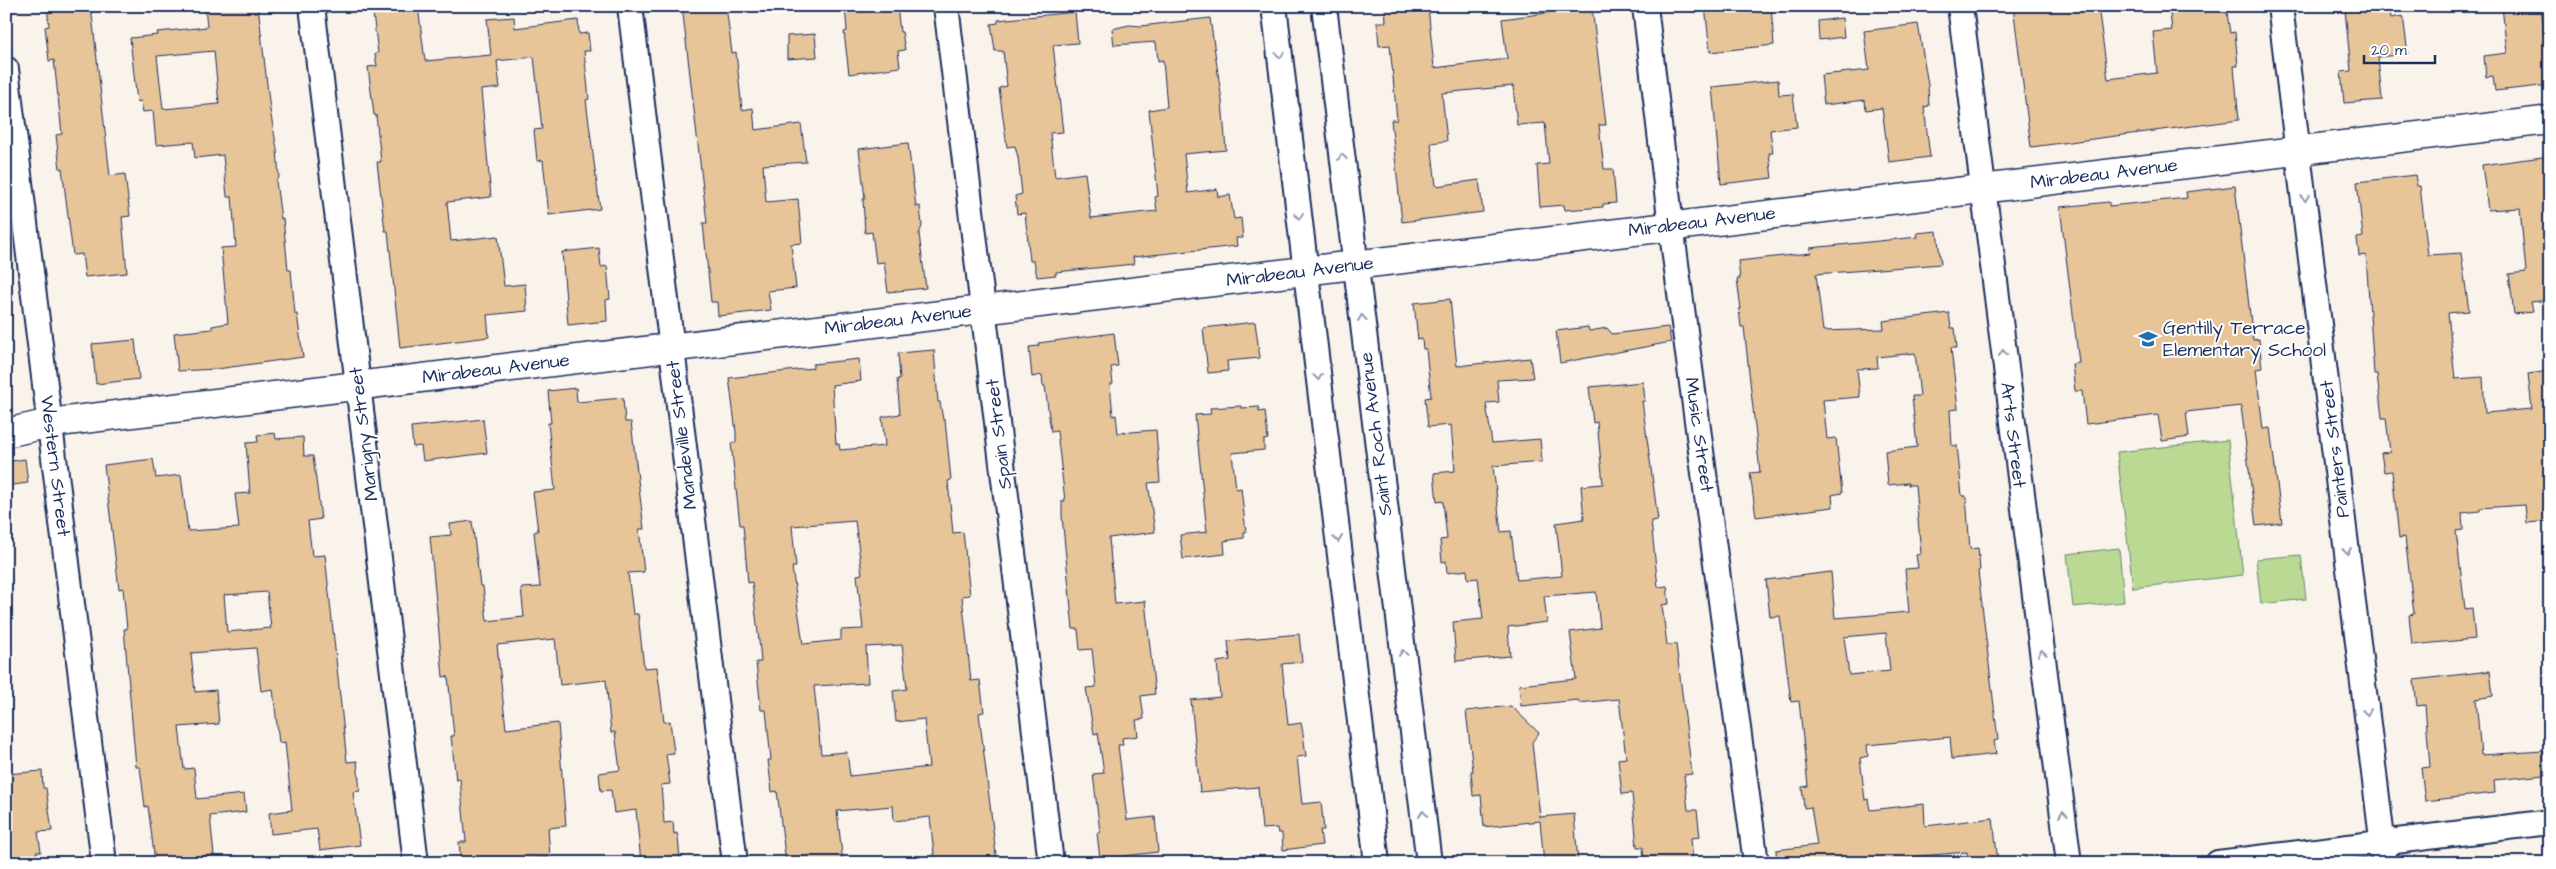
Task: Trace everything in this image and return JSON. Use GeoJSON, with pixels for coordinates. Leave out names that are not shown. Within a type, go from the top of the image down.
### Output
{"type":"FeatureCollection","features":[{"type":"Feature","properties":{"kind":"street","name":"Marigny Street"},"geometry":{"type":"LineString","coordinates":[[312,6],[416,863]]}},
{"type":"Feature","properties":{"kind":"street","name":"Mandeville Street"},"geometry":{"type":"LineString","coordinates":[[630,6],[735,863]]}},
{"type":"Feature","properties":{"kind":"street","name":"Spain Street"},"geometry":{"type":"LineString","coordinates":[[946,6],[1051,863]]}},
{"type":"Feature","properties":{"kind":"street"},"geometry":{"type":"LineString","coordinates":[[1274,6],[1377,863]]}},
{"type":"Feature","properties":{"kind":"street","name":"Saint Roch Avenue"},"geometry":{"type":"LineString","coordinates":[[1324,6],[1429,863]]}},
{"type":"Feature","properties":{"kind":"street","name":"Music Street"},"geometry":{"type":"LineString","coordinates":[[1645,6],[1671,226],[1756,863]]}},
{"type":"Feature","properties":{"kind":"street","name":"Arts Street"},"geometry":{"type":"LineString","coordinates":[[1960,6],[1981,189],[2070,863]]}},
{"type":"Feature","properties":{"kind":"street","name":"Painters Street"},"geometry":{"type":"LineString","coordinates":[[2280,6],[2384,853]]}},
{"type":"Feature","properties":{"kind":"street","name":"Western Street"},"geometry":{"type":"LineString","coordinates":[[6,69],[104,863]]}},
{"type":"Feature","properties":{"kind":"street","name":"Mirabeau Avenue"},"geometry":{"type":"LineString","coordinates":[[6,433],[50,424],[358,386],[2550,120]]}},
{"type":"Feature","properties":{"kind":"street","name":"Mirabeau Avenue"},"geometry":{"type":"LineString","coordinates":[[6,424],[50,424]]}},
{"type":"Feature","properties":{"kind":"street"},"geometry":{"type":"LineString","coordinates":[[2218,863],[2384,853],[2550,822]]}},
{"type":"Feature","properties":{"kind":"green space"},"geometry":{"type":"Polygon","coordinates":[[[2228,440],[2243,575],[2133,588],[2117,452],[2228,440]]]}},
{"type":"Feature","properties":{"kind":"green space"},"geometry":{"type":"Polygon","coordinates":[[[2119,548],[2124,602],[2073,607],[2067,554],[2119,548]]]}},
{"type":"Feature","properties":{"kind":"green space"},"geometry":{"type":"Polygon","coordinates":[[[2301,555],[2306,599],[2261,604],[2256,559],[2301,555]]]}},
{"type":"Feature","properties":{"kind":"building"},"geometry":{"type":"Polygon","coordinates":[[[47,6],[91,6],[110,176],[125,174],[130,216],[122,217],[127,273],[85,277],[82,254],[73,255],[56,135],[62,134],[54,60],[49,61],[45,27],[49,26],[47,6]]]}},
{"type":"Feature","properties":{"kind":"building"},"geometry":{"type":"Polygon","coordinates":[[[258,6],[270,110],[277,149],[279,177],[276,181],[281,219],[283,218],[288,270],[291,270],[295,314],[297,314],[303,357],[217,369],[178,371],[174,333],[212,329],[212,326],[228,323],[221,248],[236,247],[232,197],[227,197],[223,155],[195,158],[193,142],[156,145],[153,111],[143,112],[141,101],[137,102],[130,38],[158,35],[157,32],[207,27],[205,8],[258,6]],[[214,51],[157,56],[163,109],[219,104],[214,51]]]}},
{"type":"Feature","properties":{"kind":"building"},"geometry":{"type":"Polygon","coordinates":[[[372,6],[418,6],[425,61],[491,55],[487,19],[514,17],[515,28],[578,20],[579,34],[588,33],[590,51],[584,51],[589,99],[586,100],[600,209],[549,215],[543,160],[537,161],[534,130],[542,129],[534,57],[497,61],[500,88],[481,90],[491,197],[447,202],[451,241],[498,236],[504,286],[525,284],[527,311],[487,315],[489,337],[400,348],[388,231],[385,231],[377,162],[381,162],[376,115],[374,115],[368,67],[377,66],[375,54],[378,53],[372,6]]]}},
{"type":"Feature","properties":{"kind":"building"},"geometry":{"type":"Polygon","coordinates":[[[682,6],[726,6],[732,53],[736,52],[742,110],[753,108],[755,130],[801,124],[806,162],[763,165],[766,202],[798,199],[802,243],[791,244],[796,288],[768,291],[771,310],[718,316],[717,302],[711,302],[703,223],[707,223],[682,6]]]}},
{"type":"Feature","properties":{"kind":"building"},"geometry":{"type":"Polygon","coordinates":[[[845,6],[897,6],[900,32],[902,32],[905,50],[898,51],[900,67],[849,74],[844,32],[847,31],[845,6]]]}},
{"type":"Feature","properties":{"kind":"building"},"geometry":{"type":"Polygon","coordinates":[[[1385,6],[1428,6],[1434,68],[1507,59],[1502,19],[1592,7],[1606,125],[1599,125],[1604,169],[1613,169],[1616,203],[1603,204],[1603,207],[1565,210],[1564,205],[1540,207],[1537,165],[1549,164],[1545,123],[1517,125],[1513,86],[1442,93],[1447,141],[1431,143],[1436,186],[1479,180],[1483,212],[1402,222],[1391,120],[1397,120],[1390,45],[1379,46],[1377,22],[1386,22],[1385,6]]]}},
{"type":"Feature","properties":{"kind":"building"},"geometry":{"type":"Polygon","coordinates":[[[1705,6],[1771,6],[1774,45],[1710,52],[1705,6]]]}},
{"type":"Feature","properties":{"kind":"building"},"geometry":{"type":"Polygon","coordinates":[[[2013,6],[2098,6],[2108,79],[2157,73],[2153,32],[2172,30],[2169,6],[2226,6],[2230,33],[2235,32],[2238,66],[2234,66],[2239,120],[2031,147],[2013,6]]]}},
{"type":"Feature","properties":{"kind":"building"},"geometry":{"type":"Polygon","coordinates":[[[2389,6],[2391,18],[2403,16],[2408,54],[2378,57],[2382,100],[2344,103],[2341,72],[2351,71],[2345,10],[2389,6]]]}},
{"type":"Feature","properties":{"kind":"building"},"geometry":{"type":"Polygon","coordinates":[[[2502,6],[2541,6],[2547,60],[2550,60],[2550,85],[2495,91],[2493,76],[2486,77],[2484,56],[2507,53],[2502,6]]]}},
{"type":"Feature","properties":{"kind":"building"},"geometry":{"type":"Polygon","coordinates":[[[1075,12],[1078,43],[1053,45],[1063,132],[1050,133],[1055,177],[1085,173],[1091,218],[1157,211],[1155,197],[1158,196],[1149,110],[1167,107],[1163,60],[1158,61],[1156,42],[1114,45],[1112,29],[1129,25],[1141,26],[1210,18],[1222,101],[1226,150],[1184,154],[1188,193],[1217,189],[1218,197],[1230,195],[1234,219],[1241,218],[1243,238],[1236,238],[1237,246],[1133,257],[1134,264],[1056,272],[1056,275],[1037,277],[1034,261],[1030,261],[1025,213],[1017,214],[1015,196],[1022,194],[1018,157],[1015,146],[1007,147],[999,88],[1007,86],[1003,51],[995,51],[991,24],[998,23],[998,20],[1075,12]]]}},
{"type":"Feature","properties":{"kind":"building"},"geometry":{"type":"Polygon","coordinates":[[[1842,18],[1844,37],[1819,40],[1818,21],[1842,18]]]}},
{"type":"Feature","properties":{"kind":"building"},"geometry":{"type":"Polygon","coordinates":[[[1918,24],[1928,85],[1929,106],[1924,107],[1930,157],[1889,162],[1882,108],[1866,110],[1865,100],[1824,105],[1821,75],[1869,70],[1864,31],[1918,24]]]}},
{"type":"Feature","properties":{"kind":"building"},"geometry":{"type":"Polygon","coordinates":[[[815,34],[817,57],[787,59],[787,36],[815,34]]]}},
{"type":"Feature","properties":{"kind":"building"},"geometry":{"type":"Polygon","coordinates":[[[1778,80],[1779,95],[1793,94],[1797,127],[1770,130],[1773,153],[1769,153],[1772,178],[1721,184],[1712,87],[1778,80]]]}},
{"type":"Feature","properties":{"kind":"building"},"geometry":{"type":"Polygon","coordinates":[[[908,143],[916,207],[920,206],[922,226],[919,234],[926,288],[888,292],[884,262],[876,263],[872,232],[865,233],[863,199],[865,199],[859,149],[908,143]]]}},
{"type":"Feature","properties":{"kind":"building"},"geometry":{"type":"Polygon","coordinates":[[[2550,156],[2550,300],[2531,302],[2533,312],[2514,314],[2509,274],[2526,272],[2520,208],[2488,210],[2482,165],[2550,156]]]}},
{"type":"Feature","properties":{"kind":"building"},"geometry":{"type":"Polygon","coordinates":[[[2415,175],[2417,186],[2420,186],[2428,255],[2461,253],[2469,311],[2448,313],[2455,379],[2483,377],[2485,413],[2532,409],[2528,374],[2550,371],[2550,521],[2527,523],[2525,505],[2480,508],[2480,511],[2462,513],[2463,530],[2456,531],[2465,609],[2472,608],[2475,639],[2412,645],[2409,615],[2414,614],[2405,537],[2399,538],[2392,471],[2384,472],[2381,453],[2390,452],[2386,418],[2382,418],[2377,374],[2374,374],[2366,255],[2359,256],[2357,238],[2363,237],[2357,182],[2415,175]]]}},
{"type":"Feature","properties":{"kind":"building"},"geometry":{"type":"Polygon","coordinates":[[[2235,186],[2253,340],[2259,339],[2262,368],[2256,369],[2263,429],[2270,428],[2282,523],[2256,526],[2241,406],[2186,412],[2189,437],[2162,441],[2158,415],[2086,424],[2082,391],[2075,391],[2072,364],[2079,363],[2060,207],[2109,202],[2109,206],[2187,198],[2186,192],[2235,186]]]}},
{"type":"Feature","properties":{"kind":"building"},"geometry":{"type":"Polygon","coordinates":[[[1937,231],[1941,264],[1816,274],[1823,331],[1884,329],[1883,321],[1949,313],[1951,328],[1955,328],[1957,348],[1951,348],[1958,409],[1950,410],[1952,446],[1957,445],[1962,496],[1966,496],[1970,549],[1978,548],[1980,570],[1978,571],[1998,740],[1994,741],[1996,754],[1952,759],[1950,737],[1867,745],[1868,756],[1860,758],[1865,800],[1868,799],[1870,810],[1924,804],[1925,826],[1993,818],[1998,863],[1968,863],[1967,852],[1908,857],[1909,863],[1777,863],[1776,850],[1817,845],[1811,807],[1804,808],[1802,787],[1808,786],[1799,701],[1791,702],[1780,616],[1770,617],[1766,580],[1831,572],[1835,618],[1909,612],[1905,569],[1918,568],[1916,555],[1921,554],[1915,485],[1908,485],[1908,483],[1888,485],[1885,451],[1917,447],[1912,396],[1920,396],[1915,353],[1877,357],[1878,368],[1857,369],[1860,397],[1823,400],[1827,439],[1836,438],[1842,493],[1832,495],[1833,507],[1756,517],[1750,473],[1760,472],[1744,327],[1741,327],[1739,309],[1741,309],[1737,279],[1740,279],[1738,261],[1811,253],[1810,248],[1918,237],[1917,233],[1937,231]],[[1886,633],[1844,637],[1849,675],[1890,671],[1886,633]]]}},
{"type":"Feature","properties":{"kind":"building"},"geometry":{"type":"Polygon","coordinates":[[[599,248],[601,267],[607,266],[610,299],[606,300],[607,321],[568,325],[562,252],[599,248]]]}},
{"type":"Feature","properties":{"kind":"building"},"geometry":{"type":"Polygon","coordinates":[[[1450,299],[1457,366],[1530,358],[1533,378],[1497,380],[1499,402],[1486,403],[1492,443],[1540,439],[1542,462],[1493,466],[1501,532],[1511,531],[1517,580],[1562,576],[1556,523],[1584,519],[1581,486],[1603,484],[1597,422],[1593,423],[1589,387],[1643,382],[1645,401],[1642,401],[1658,520],[1651,521],[1658,587],[1667,586],[1669,604],[1662,605],[1667,645],[1676,644],[1692,774],[1684,775],[1688,810],[1697,810],[1700,837],[1691,838],[1693,863],[1644,863],[1643,847],[1637,847],[1632,793],[1622,794],[1618,759],[1626,758],[1619,699],[1579,703],[1578,700],[1521,706],[1519,685],[1576,679],[1570,632],[1600,628],[1596,592],[1544,596],[1547,622],[1508,627],[1510,656],[1456,661],[1453,622],[1483,619],[1478,578],[1468,579],[1467,570],[1447,573],[1446,561],[1442,562],[1440,540],[1447,539],[1443,501],[1437,502],[1434,473],[1455,471],[1451,425],[1428,427],[1425,398],[1431,397],[1426,349],[1423,349],[1422,339],[1418,340],[1414,303],[1450,299]]]}},
{"type":"Feature","properties":{"kind":"building"},"geometry":{"type":"Polygon","coordinates":[[[1255,322],[1260,358],[1227,361],[1228,371],[1208,373],[1203,328],[1255,322]]]}},
{"type":"Feature","properties":{"kind":"building"},"geometry":{"type":"Polygon","coordinates":[[[1588,327],[1589,331],[1607,328],[1612,334],[1668,327],[1671,342],[1560,363],[1556,331],[1588,327]]]}},
{"type":"Feature","properties":{"kind":"building"},"geometry":{"type":"Polygon","coordinates":[[[1114,333],[1118,366],[1111,367],[1113,384],[1110,384],[1113,416],[1116,415],[1118,433],[1156,430],[1160,482],[1148,483],[1155,532],[1109,538],[1115,604],[1145,601],[1155,694],[1141,696],[1144,719],[1136,720],[1138,736],[1122,738],[1123,745],[1118,745],[1127,820],[1155,817],[1158,852],[1100,859],[1097,833],[1100,832],[1093,774],[1104,773],[1098,733],[1094,734],[1086,688],[1096,687],[1092,649],[1080,650],[1078,629],[1073,629],[1062,516],[1062,501],[1065,501],[1057,431],[1051,432],[1042,375],[1032,377],[1029,347],[1039,346],[1038,343],[1114,333]]]}},
{"type":"Feature","properties":{"kind":"building"},"geometry":{"type":"Polygon","coordinates":[[[135,340],[139,379],[96,384],[92,344],[135,340]]]}},
{"type":"Feature","properties":{"kind":"building"},"geometry":{"type":"Polygon","coordinates":[[[934,350],[938,402],[940,402],[943,420],[945,420],[951,480],[948,481],[953,533],[963,532],[970,595],[962,596],[971,681],[980,680],[984,712],[979,713],[997,863],[935,863],[930,817],[894,821],[893,806],[837,811],[843,863],[786,863],[777,791],[772,792],[768,760],[771,760],[766,710],[761,710],[756,662],[761,662],[760,650],[752,582],[748,583],[743,525],[740,525],[731,443],[736,443],[736,432],[729,378],[813,368],[813,364],[859,359],[861,381],[832,385],[836,444],[839,444],[840,450],[885,446],[882,417],[900,414],[897,379],[900,379],[898,353],[934,350]],[[855,521],[792,526],[796,567],[792,567],[803,644],[841,640],[841,630],[863,629],[857,575],[862,574],[855,521]],[[902,645],[866,647],[868,683],[814,686],[821,754],[847,752],[850,776],[929,767],[924,719],[896,722],[893,691],[907,689],[902,645]]]}},
{"type":"Feature","properties":{"kind":"building"},"geometry":{"type":"Polygon","coordinates":[[[576,388],[577,402],[623,398],[625,422],[631,422],[644,529],[639,529],[644,572],[628,573],[633,614],[638,614],[644,668],[657,667],[664,722],[670,721],[674,753],[666,754],[670,784],[661,785],[664,823],[673,822],[674,834],[677,833],[678,837],[680,860],[641,863],[636,810],[614,813],[611,790],[601,791],[599,773],[620,770],[615,732],[611,733],[606,680],[560,685],[555,639],[497,645],[506,729],[558,723],[566,826],[548,828],[550,857],[526,859],[526,863],[461,863],[459,842],[466,842],[460,779],[456,780],[451,736],[454,736],[448,676],[443,677],[430,537],[451,535],[450,524],[472,521],[480,586],[483,586],[487,621],[524,617],[521,588],[540,587],[534,532],[538,531],[533,492],[555,490],[548,423],[551,423],[548,391],[576,388]]]}},
{"type":"Feature","properties":{"kind":"building"},"geometry":{"type":"Polygon","coordinates":[[[1241,406],[1241,408],[1259,407],[1259,412],[1265,411],[1268,439],[1264,440],[1264,450],[1232,453],[1236,489],[1241,488],[1246,532],[1244,532],[1244,538],[1224,541],[1225,554],[1183,559],[1180,535],[1207,532],[1195,415],[1211,414],[1210,408],[1241,406]]]}},
{"type":"Feature","properties":{"kind":"building"},"geometry":{"type":"Polygon","coordinates":[[[483,419],[487,453],[423,461],[421,446],[413,447],[411,427],[483,419]]]}},
{"type":"Feature","properties":{"kind":"building"},"geometry":{"type":"Polygon","coordinates":[[[275,433],[276,439],[303,437],[304,456],[313,456],[321,519],[308,521],[312,556],[325,555],[347,762],[357,761],[360,791],[353,792],[360,845],[320,850],[317,829],[271,834],[269,813],[292,810],[285,742],[279,743],[273,689],[261,691],[256,648],[191,653],[195,692],[216,690],[219,724],[179,727],[184,769],[194,768],[197,799],[244,794],[246,812],[210,816],[214,855],[155,862],[148,806],[145,807],[140,767],[136,767],[124,629],[127,629],[123,588],[119,589],[104,465],[153,459],[156,478],[181,475],[188,531],[239,528],[235,494],[250,493],[246,443],[258,442],[257,435],[275,433]],[[267,592],[224,595],[227,632],[271,628],[267,592]]]}},
{"type":"Feature","properties":{"kind":"building"},"geometry":{"type":"Polygon","coordinates":[[[25,459],[28,483],[6,486],[6,462],[25,459]]]}},
{"type":"Feature","properties":{"kind":"building"},"geometry":{"type":"Polygon","coordinates":[[[1299,634],[1302,662],[1282,664],[1288,725],[1301,723],[1306,756],[1297,757],[1302,804],[1321,802],[1324,830],[1320,830],[1322,845],[1283,850],[1282,833],[1278,833],[1277,828],[1262,829],[1258,787],[1200,792],[1191,700],[1220,697],[1217,662],[1230,660],[1228,641],[1299,634]]]}},
{"type":"Feature","properties":{"kind":"building"},"geometry":{"type":"Polygon","coordinates":[[[2490,671],[2493,696],[2476,699],[2481,755],[2543,751],[2545,775],[2494,780],[2495,793],[2425,801],[2421,768],[2430,767],[2425,705],[2417,706],[2414,680],[2490,671]]]}},
{"type":"Feature","properties":{"kind":"building"},"geometry":{"type":"Polygon","coordinates":[[[1511,706],[1539,733],[1532,742],[1540,817],[1574,814],[1578,863],[1544,863],[1540,821],[1484,827],[1481,795],[1473,796],[1471,771],[1473,771],[1466,711],[1511,706]]]}},
{"type":"Feature","properties":{"kind":"building"},"geometry":{"type":"Polygon","coordinates":[[[42,771],[43,788],[46,788],[52,831],[38,832],[41,852],[36,852],[37,863],[6,863],[6,774],[42,771]]]}},
{"type":"Feature","properties":{"kind":"place","name":"Gentilly Terrace Elementary School"},"geometry":{"type":"Point","coordinates":[2148,339]}}]}
